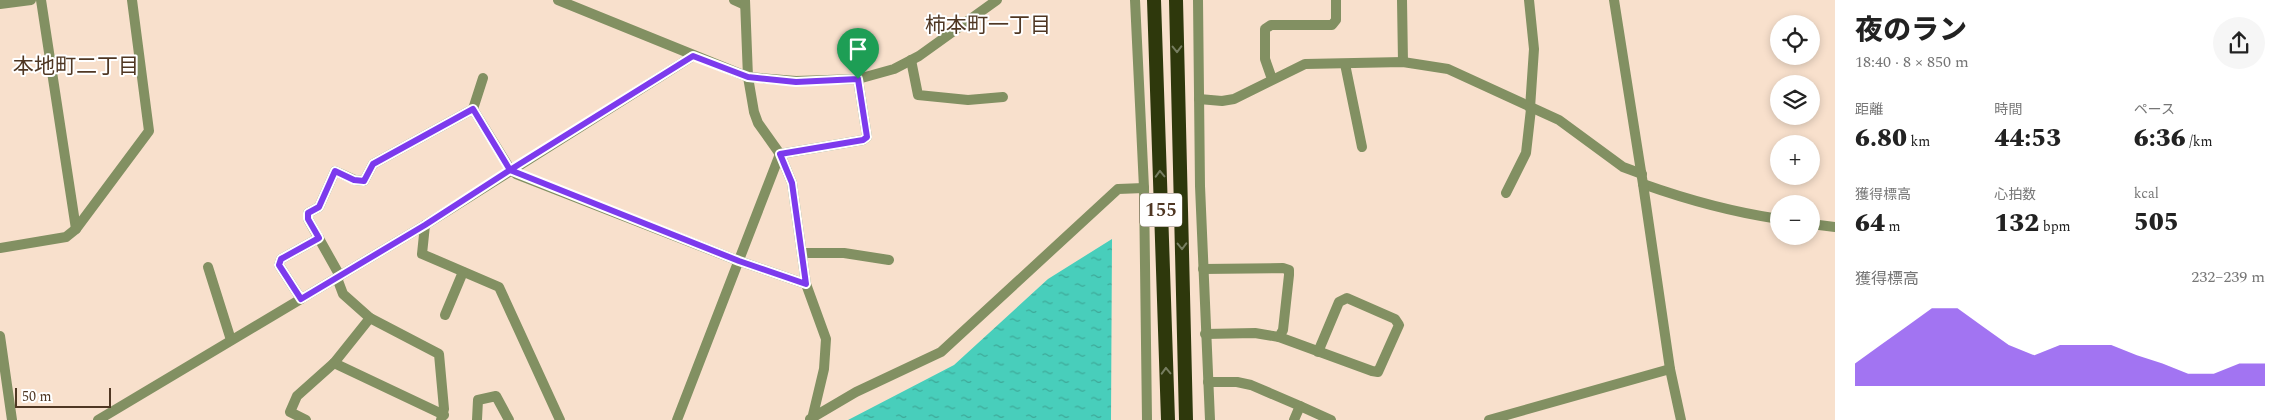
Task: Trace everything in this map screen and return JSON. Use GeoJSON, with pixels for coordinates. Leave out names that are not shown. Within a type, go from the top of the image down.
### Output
{"type":"FeatureCollection","features":[{"type":"Feature","properties":{"kind":"highway","name":"155"},"geometry":{"type":"LineString","coordinates":[[1154,0],[1168,420]]}},
{"type":"Feature","properties":{"kind":"highway","name":"155"},"geometry":{"type":"LineString","coordinates":[[1176,0],[1186,420]]}},
{"type":"Feature","properties":{"kind":"street"},"geometry":{"type":"LineString","coordinates":[[0,4],[31,0]]}},
{"type":"Feature","properties":{"kind":"street"},"geometry":{"type":"LineString","coordinates":[[40,0],[76,229]]}},
{"type":"Feature","properties":{"kind":"street"},"geometry":{"type":"LineString","coordinates":[[0,248],[66,237],[76,229],[149,131],[132,0]]}},
{"type":"Feature","properties":{"kind":"street"},"geometry":{"type":"LineString","coordinates":[[734,0],[745,2],[748,77],[752,104],[758,124],[780,154],[792,183],[806,284],[826,339],[824,369],[811,418]]}},
{"type":"Feature","properties":{"kind":"street"},"geometry":{"type":"LineString","coordinates":[[561,1],[748,77],[796,82],[858,79],[894,69],[911,60],[997,0]]}},
{"type":"Feature","properties":{"kind":"street"},"geometry":{"type":"LineString","coordinates":[[1135,0],[1144,188],[1147,420]]}},
{"type":"Feature","properties":{"kind":"street"},"geometry":{"type":"LineString","coordinates":[[1198,0],[1203,269],[1210,420]]}},
{"type":"Feature","properties":{"kind":"street"},"geometry":{"type":"LineString","coordinates":[[1272,79],[1264,59],[1264,29],[1271,25],[1332,25],[1336,20],[1336,0]]}},
{"type":"Feature","properties":{"kind":"street"},"geometry":{"type":"LineString","coordinates":[[1402,0],[1403,62]]}},
{"type":"Feature","properties":{"kind":"street"},"geometry":{"type":"LineString","coordinates":[[1506,193],[1526,153],[1534,49],[1529,0]]}},
{"type":"Feature","properties":{"kind":"street"},"geometry":{"type":"LineString","coordinates":[[1614,0],[1670,369],[1681,420]]}},
{"type":"Feature","properties":{"kind":"street"},"geometry":{"type":"LineString","coordinates":[[98,420],[425,225],[693,56]]}},
{"type":"Feature","properties":{"kind":"street"},"geometry":{"type":"LineString","coordinates":[[911,60],[918,95],[968,100],[1003,97]]}},
{"type":"Feature","properties":{"kind":"street"},"geometry":{"type":"LineString","coordinates":[[1199,99],[1222,101],[1234,98],[1305,64],[1403,62],[1448,69],[1559,120],[1642,179],[1696,202],[1741,214],[1770,218]]}},
{"type":"Feature","properties":{"kind":"street"},"geometry":{"type":"LineString","coordinates":[[1346,64],[1362,147]]}},
{"type":"Feature","properties":{"kind":"street"},"geometry":{"type":"LineString","coordinates":[[443,418],[439,354],[370,318],[343,294],[338,277],[308,219],[308,213],[319,207],[335,171],[354,180],[364,181],[373,164],[473,109],[483,78]]}},
{"type":"Feature","properties":{"kind":"street"},"geometry":{"type":"LineString","coordinates":[[780,154],[863,140],[867,137],[858,79]]}},
{"type":"Feature","properties":{"kind":"street"},"geometry":{"type":"LineString","coordinates":[[473,109],[510,170],[739,261],[806,284]]}},
{"type":"Feature","properties":{"kind":"street"},"geometry":{"type":"LineString","coordinates":[[677,420],[780,154]]}},
{"type":"Feature","properties":{"kind":"street"},"geometry":{"type":"LineString","coordinates":[[811,418],[856,392],[941,352],[1118,189],[1144,188]]}},
{"type":"Feature","properties":{"kind":"street"},"geometry":{"type":"LineString","coordinates":[[425,225],[422,254],[499,287],[560,420]]}},
{"type":"Feature","properties":{"kind":"street"},"geometry":{"type":"LineString","coordinates":[[1820,225],[1835,227]]}},
{"type":"Feature","properties":{"kind":"street"},"geometry":{"type":"LineString","coordinates":[[301,299],[279,265],[281,259],[319,238]]}},
{"type":"Feature","properties":{"kind":"street"},"geometry":{"type":"LineString","coordinates":[[803,253],[844,253],[888,260]]}},
{"type":"Feature","properties":{"kind":"street"},"geometry":{"type":"LineString","coordinates":[[208,267],[231,340]]}},
{"type":"Feature","properties":{"kind":"street"},"geometry":{"type":"LineString","coordinates":[[1203,269],[1283,268],[1289,270],[1283,330],[1279,337]]}},
{"type":"Feature","properties":{"kind":"street"},"geometry":{"type":"LineString","coordinates":[[446,315],[463,272]]}},
{"type":"Feature","properties":{"kind":"street"},"geometry":{"type":"LineString","coordinates":[[1206,334],[1255,333],[1279,337],[1318,352],[1378,372],[1399,325],[1395,319],[1347,298],[1339,302],[1318,352]]}},
{"type":"Feature","properties":{"kind":"street"},"geometry":{"type":"LineString","coordinates":[[306,420],[290,412],[297,396],[334,363],[370,318]]}},
{"type":"Feature","properties":{"kind":"street"},"geometry":{"type":"LineString","coordinates":[[0,336],[12,420]]}},
{"type":"Feature","properties":{"kind":"street"},"geometry":{"type":"LineString","coordinates":[[334,363],[443,418]]}},
{"type":"Feature","properties":{"kind":"street"},"geometry":{"type":"LineString","coordinates":[[1489,420],[1670,369]]}},
{"type":"Feature","properties":{"kind":"street"},"geometry":{"type":"LineString","coordinates":[[1208,382],[1237,382],[1251,385],[1331,420]]}},
{"type":"Feature","properties":{"kind":"street"},"geometry":{"type":"LineString","coordinates":[[476,420],[478,400],[496,396],[509,420]]}},
{"type":"Feature","properties":{"kind":"street"},"geometry":{"type":"LineString","coordinates":[[1294,420],[1300,406]]}},
{"type":"Feature","properties":{"kind":"water"},"geometry":{"type":"Polygon","coordinates":[[[1112,239],[1111,420],[848,420],[954,365],[1048,279],[1112,239]]]}},
{"type":"Feature","properties":{"kind":"district","name":"柿本町一丁目"},"geometry":{"type":"Point","coordinates":[988,26]}},
{"type":"Feature","properties":{"kind":"district","name":"本地町二丁目"},"geometry":{"type":"Point","coordinates":[76,67]}},
{"type":"Feature","properties":{"kind":"route"},"geometry":{"type":"LineString","coordinates":[[858,79],[796,82],[748,77],[693,56],[510,170],[473,109],[373,164],[364,181],[354,180],[335,171],[319,207],[308,213],[308,219],[319,238],[281,259],[279,265],[301,299],[425,225],[510,170],[516,174],[739,261],[806,284],[792,183],[780,154],[863,140],[867,137],[858,79]]}}]}
